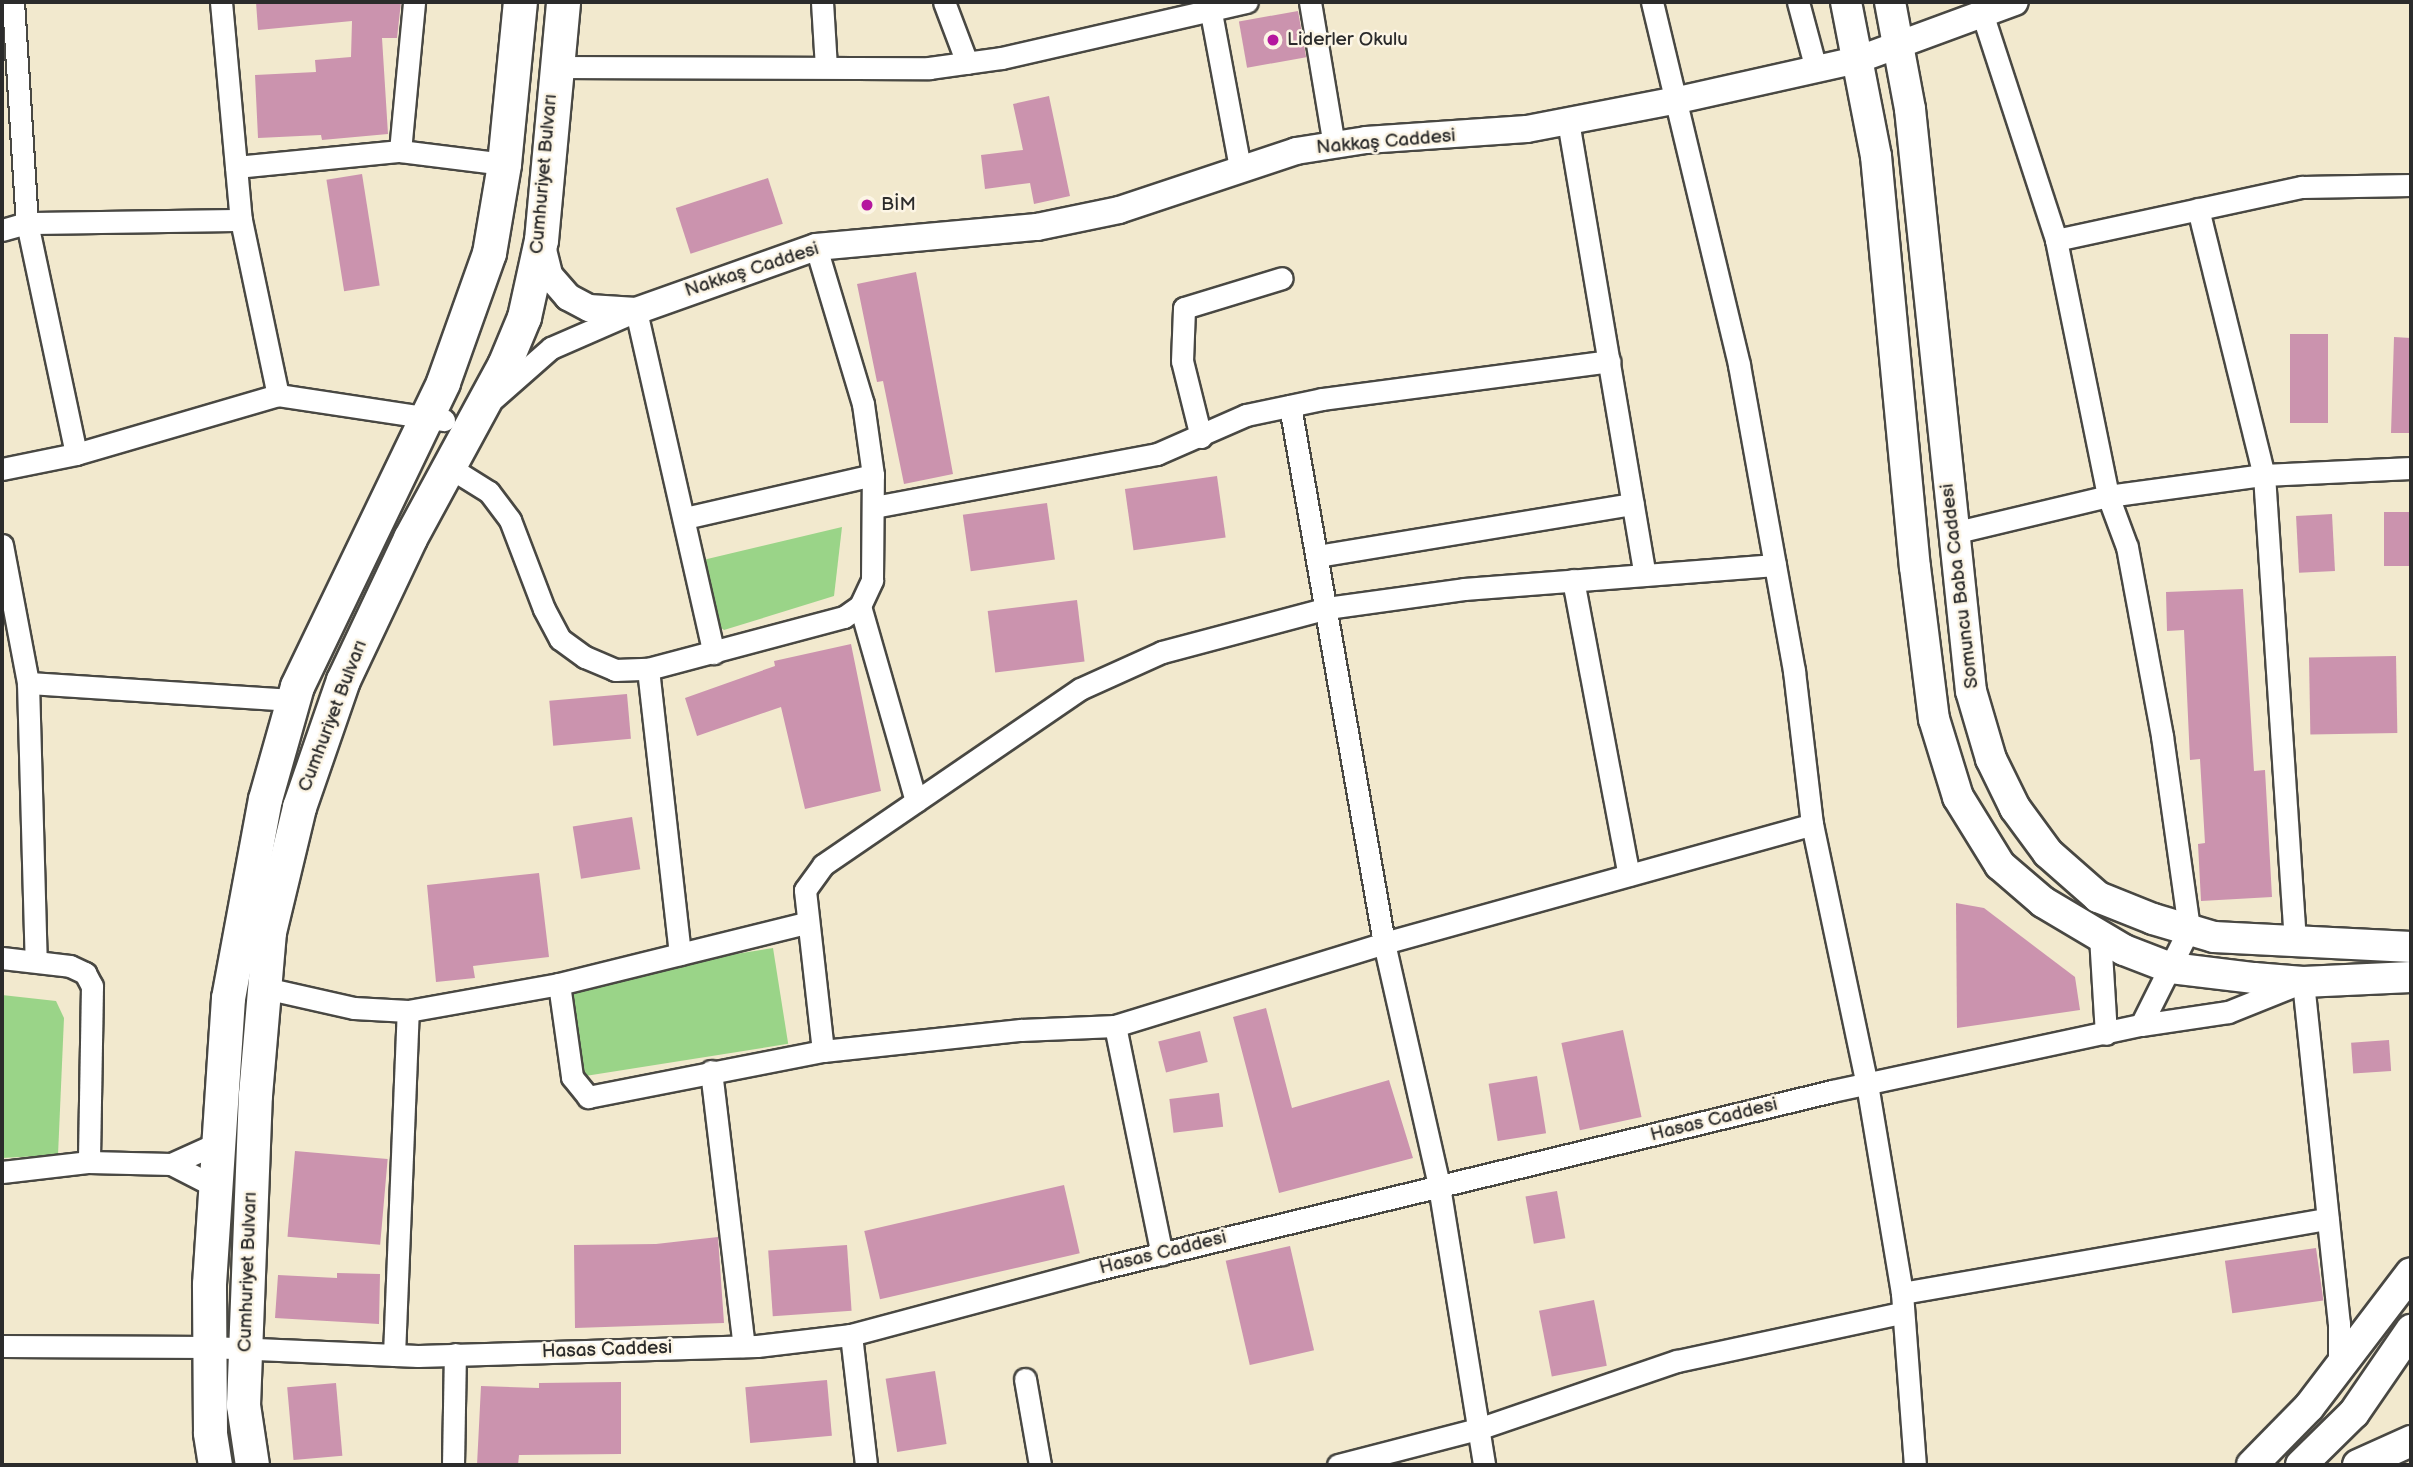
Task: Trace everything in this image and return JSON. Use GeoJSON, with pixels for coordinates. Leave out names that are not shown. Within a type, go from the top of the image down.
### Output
{"type":"FeatureCollection","features":[{"type":"Feature","properties":{"kind":"main road","name":"Cumhuriyet Bulvarı"},"geometry":{"type":"LineString","coordinates":[[252,1465],[243,1405],[253,1147],[269,932],[299,807],[343,680],[449,467],[456,417],[443,382],[480,277],[504,164],[520,2]]}},
{"type":"Feature","properties":{"kind":"main road","name":"Cumhuriyet Bulvarı"},"geometry":{"type":"LineString","coordinates":[[215,1465],[209,1346],[218,1143],[228,999],[265,799],[293,700],[456,417],[504,365],[528,301],[541,240],[563,2]]}},
{"type":"Feature","properties":{"kind":"main road","name":"Somuncu Baba Caddesi"},"geometry":{"type":"LineString","coordinates":[[1846,2],[1876,156],[1915,567],[1934,719],[1958,797],[2000,865],[2043,902],[2100,936],[2171,968],[2303,982],[2411,977]]}},
{"type":"Feature","properties":{"kind":"main road","name":"Somuncu Baba Caddesi"},"geometry":{"type":"LineString","coordinates":[[1890,2],[1910,109],[1971,691],[1991,759],[2015,808],[2048,853],[2098,897],[2189,929],[2214,937],[2411,947]]}},
{"type":"Feature","properties":{"kind":"main road"},"geometry":{"type":"LineString","coordinates":[[480,277],[499,263],[521,268],[526,276],[528,301]]}},
{"type":"Feature","properties":{"kind":"main road"},"geometry":{"type":"LineString","coordinates":[[218,1143],[238,1134],[253,1147]]}},
{"type":"Feature","properties":{"kind":"main road"},"geometry":{"type":"LineString","coordinates":[[216,1187],[228,1196],[237,1195],[252,1183]]}},
{"type":"Feature","properties":{"kind":"main road"},"geometry":{"type":"LineString","coordinates":[[2252,1465],[2309,1407],[2411,1273]]}},
{"type":"Feature","properties":{"kind":"main road"},"geometry":{"type":"LineString","coordinates":[[2301,1465],[2354,1413],[2411,1330]]}},
{"type":"Feature","properties":{"kind":"main road"},"geometry":{"type":"LineString","coordinates":[[2358,1465],[2411,1441]]}},
{"type":"Feature","properties":{"kind":"street"},"geometry":{"type":"LineString","coordinates":[[13,2],[27,223],[76,454]]}},
{"type":"Feature","properties":{"kind":"street"},"geometry":{"type":"LineString","coordinates":[[221,2],[241,220],[278,395]]}},
{"type":"Feature","properties":{"kind":"street"},"geometry":{"type":"LineString","coordinates":[[400,151],[414,2]]}},
{"type":"Feature","properties":{"kind":"street"},"geometry":{"type":"LineString","coordinates":[[822,2],[826,67]]}},
{"type":"Feature","properties":{"kind":"street"},"geometry":{"type":"LineString","coordinates":[[944,2],[967,63]]}},
{"type":"Feature","properties":{"kind":"street"},"geometry":{"type":"LineString","coordinates":[[555,67],[929,68],[967,63],[1211,6],[1247,2]]}},
{"type":"Feature","properties":{"kind":"street"},"geometry":{"type":"LineString","coordinates":[[1310,2],[1334,145]]}},
{"type":"Feature","properties":{"kind":"street"},"geometry":{"type":"LineString","coordinates":[[1652,2],[1678,100],[1739,365],[1794,670],[1812,824],[1867,1084],[1901,1303],[1915,1465]]}},
{"type":"Feature","properties":{"kind":"street"},"geometry":{"type":"LineString","coordinates":[[1798,2],[1816,69]]}},
{"type":"Feature","properties":{"kind":"street","name":"Nakkaş Caddesi"},"geometry":{"type":"LineString","coordinates":[[636,311],[816,247],[1037,227],[1119,210],[1240,167],[1334,145],[1527,129],[1678,100],[1857,60],[1983,16],[2015,2]]}},
{"type":"Feature","properties":{"kind":"street"},"geometry":{"type":"LineString","coordinates":[[1211,6],[1240,167]]}},
{"type":"Feature","properties":{"kind":"street"},"geometry":{"type":"LineString","coordinates":[[1983,16],[2056,240],[2108,496],[2127,547],[2152,682],[2189,929],[2141,1025]]}},
{"type":"Feature","properties":{"kind":"street"},"geometry":{"type":"LineString","coordinates":[[1568,121],[1645,575]]}},
{"type":"Feature","properties":{"kind":"street"},"geometry":{"type":"LineString","coordinates":[[236,167],[400,151],[504,164]]}},
{"type":"Feature","properties":{"kind":"street"},"geometry":{"type":"LineString","coordinates":[[2056,240],[2302,187],[2411,185]]}},
{"type":"Feature","properties":{"kind":"street"},"geometry":{"type":"LineString","coordinates":[[2198,209],[2264,475],[2295,941]]}},
{"type":"Feature","properties":{"kind":"street"},"geometry":{"type":"LineString","coordinates":[[2,230],[27,223],[241,220]]}},
{"type":"Feature","properties":{"kind":"street"},"geometry":{"type":"LineString","coordinates":[[541,240],[550,275],[568,297],[589,308],[636,311]]}},
{"type":"Feature","properties":{"kind":"street"},"geometry":{"type":"LineString","coordinates":[[449,467],[489,492],[510,520],[544,610],[560,639],[585,657],[615,670],[648,669],[844,617],[860,606],[872,580],[873,475],[863,404],[816,247]]}},
{"type":"Feature","properties":{"kind":"street"},"geometry":{"type":"LineString","coordinates":[[1201,437],[1182,361],[1184,308],[1283,278]]}},
{"type":"Feature","properties":{"kind":"street"},"geometry":{"type":"LineString","coordinates":[[2,469],[76,454],[278,395],[456,417],[551,348],[636,311]]}},
{"type":"Feature","properties":{"kind":"street"},"geometry":{"type":"LineString","coordinates":[[636,311],[714,653]]}},
{"type":"Feature","properties":{"kind":"street"},"geometry":{"type":"LineString","coordinates":[[874,507],[1157,454],[1247,415],[1290,406],[1609,361]]}},
{"type":"Feature","properties":{"kind":"street"},"geometry":{"type":"LineString","coordinates":[[1290,406],[1384,943],[1439,1186],[1481,1428],[1484,1465]]}},
{"type":"Feature","properties":{"kind":"street"},"geometry":{"type":"LineString","coordinates":[[1953,533],[2108,496],[2264,475],[2411,468]]}},
{"type":"Feature","properties":{"kind":"street"},"geometry":{"type":"LineString","coordinates":[[685,518],[873,475]]}},
{"type":"Feature","properties":{"kind":"street"},"geometry":{"type":"LineString","coordinates":[[1318,556],[1633,504]]}},
{"type":"Feature","properties":{"kind":"street"},"geometry":{"type":"LineString","coordinates":[[2,545],[28,684],[36,961]]}},
{"type":"Feature","properties":{"kind":"street"},"geometry":{"type":"LineString","coordinates":[[823,1051],[806,923],[805,890],[823,865],[1080,689],[1162,652],[1327,608],[1573,580],[1775,565]]}},
{"type":"Feature","properties":{"kind":"street"},"geometry":{"type":"LineString","coordinates":[[1573,580],[1629,875]]}},
{"type":"Feature","properties":{"kind":"street"},"geometry":{"type":"LineString","coordinates":[[860,606],[916,801]]}},
{"type":"Feature","properties":{"kind":"street"},"geometry":{"type":"LineString","coordinates":[[648,669],[680,954]]}},
{"type":"Feature","properties":{"kind":"street"},"geometry":{"type":"LineString","coordinates":[[28,684],[293,700]]}},
{"type":"Feature","properties":{"kind":"street"},"geometry":{"type":"LineString","coordinates":[[559,984],[572,1077],[588,1097],[823,1051],[1021,1030],[1115,1026],[1384,943],[1812,824]]}},
{"type":"Feature","properties":{"kind":"street"},"geometry":{"type":"LineString","coordinates":[[265,988],[354,1008],[408,1011],[559,984],[806,923]]}},
{"type":"Feature","properties":{"kind":"street"},"geometry":{"type":"LineString","coordinates":[[2100,936],[2106,1034]]}},
{"type":"Feature","properties":{"kind":"street"},"geometry":{"type":"LineString","coordinates":[[2,958],[70,966],[85,973],[92,986],[89,1162]]}},
{"type":"Feature","properties":{"kind":"street"},"geometry":{"type":"LineString","coordinates":[[2303,982],[2339,1323],[2339,1368]]}},
{"type":"Feature","properties":{"kind":"street","name":"Hasas Caddesi"},"geometry":{"type":"LineString","coordinates":[[2,1346],[209,1346],[246,1350],[394,1355],[744,1346],[851,1335],[1162,1254],[1867,1084],[2141,1025],[2228,1012],[2303,982]]}},
{"type":"Feature","properties":{"kind":"street"},"geometry":{"type":"LineString","coordinates":[[394,1355],[408,1011]]}},
{"type":"Feature","properties":{"kind":"street"},"geometry":{"type":"LineString","coordinates":[[1115,1026],[1162,1254]]}},
{"type":"Feature","properties":{"kind":"street"},"geometry":{"type":"LineString","coordinates":[[711,1071],[744,1346]]}},
{"type":"Feature","properties":{"kind":"street"},"geometry":{"type":"LineString","coordinates":[[2,1172],[89,1162],[171,1164],[218,1143]]}},
{"type":"Feature","properties":{"kind":"street"},"geometry":{"type":"LineString","coordinates":[[171,1164],[216,1187]]}},
{"type":"Feature","properties":{"kind":"street"},"geometry":{"type":"LineString","coordinates":[[1338,1465],[1481,1428],[1677,1361],[1901,1303],[2328,1219]]}},
{"type":"Feature","properties":{"kind":"street"},"geometry":{"type":"LineString","coordinates":[[851,1335],[866,1465]]}},
{"type":"Feature","properties":{"kind":"street"},"geometry":{"type":"LineString","coordinates":[[453,1465],[455,1354]]}},
{"type":"Feature","properties":{"kind":"street"},"geometry":{"type":"LineString","coordinates":[[1025,1378],[1040,1465]]}},
{"type":"Feature","properties":{"kind":"green space"},"geometry":{"type":"Polygon","coordinates":[[[842,527],[834,596],[724,630],[715,623],[703,560],[842,527]]]}},
{"type":"Feature","properties":{"kind":"green space"},"geometry":{"type":"Polygon","coordinates":[[[773,948],[788,1044],[584,1076],[569,980],[773,948]]]}},
{"type":"Feature","properties":{"kind":"green space"},"geometry":{"type":"Polygon","coordinates":[[[2,995],[56,1001],[64,1018],[58,1155],[2,1158],[2,995]]]}},
{"type":"Feature","properties":{"kind":"building"},"geometry":{"type":"Polygon","coordinates":[[[256,2],[401,2],[397,38],[382,38],[388,134],[322,140],[321,135],[258,138],[255,75],[316,72],[315,60],[351,57],[352,21],[258,30],[256,2]]]}},
{"type":"Feature","properties":{"kind":"building","name":"Liderler Okulu"},"geometry":{"type":"Polygon","coordinates":[[[1298,11],[1306,57],[1247,68],[1239,21],[1298,11]]]}},
{"type":"Feature","properties":{"kind":"building"},"geometry":{"type":"Polygon","coordinates":[[[1049,96],[1070,196],[1034,204],[1030,183],[985,189],[981,155],[1023,150],[1013,104],[1049,96]]]}},
{"type":"Feature","properties":{"kind":"building"},"geometry":{"type":"Polygon","coordinates":[[[362,174],[380,286],[344,291],[326,180],[362,174]]]}},
{"type":"Feature","properties":{"kind":"building"},"geometry":{"type":"Polygon","coordinates":[[[768,178],[783,224],[691,254],[676,208],[768,178]]]}},
{"type":"Feature","properties":{"kind":"building"},"geometry":{"type":"Polygon","coordinates":[[[916,272],[953,474],[904,484],[883,381],[877,382],[857,284],[916,272]]]}},
{"type":"Feature","properties":{"kind":"building"},"geometry":{"type":"Polygon","coordinates":[[[2290,334],[2328,334],[2328,423],[2290,423],[2290,334]]]}},
{"type":"Feature","properties":{"kind":"building"},"geometry":{"type":"Polygon","coordinates":[[[2394,337],[2411,338],[2411,433],[2391,433],[2394,337]]]}},
{"type":"Feature","properties":{"kind":"building"},"geometry":{"type":"Polygon","coordinates":[[[1217,476],[1226,537],[1134,550],[1125,489],[1217,476]]]}},
{"type":"Feature","properties":{"kind":"building"},"geometry":{"type":"Polygon","coordinates":[[[1047,503],[1055,559],[971,571],[963,515],[1047,503]]]}},
{"type":"Feature","properties":{"kind":"building"},"geometry":{"type":"Polygon","coordinates":[[[2384,512],[2411,512],[2411,566],[2384,566],[2384,512]]]}},
{"type":"Feature","properties":{"kind":"building"},"geometry":{"type":"Polygon","coordinates":[[[2332,514],[2335,571],[2299,573],[2296,516],[2332,514]]]}},
{"type":"Feature","properties":{"kind":"building"},"geometry":{"type":"Polygon","coordinates":[[[2243,589],[2254,771],[2265,770],[2272,897],[2201,901],[2198,844],[2205,843],[2200,759],[2190,760],[2184,630],[2167,631],[2166,592],[2243,589]]]}},
{"type":"Feature","properties":{"kind":"building"},"geometry":{"type":"Polygon","coordinates":[[[1077,600],[1085,662],[995,673],[988,611],[1077,600]]]}},
{"type":"Feature","properties":{"kind":"building"},"geometry":{"type":"Polygon","coordinates":[[[851,644],[881,791],[805,809],[781,707],[697,736],[685,698],[775,666],[774,661],[851,644]]]}},
{"type":"Feature","properties":{"kind":"building"},"geometry":{"type":"Polygon","coordinates":[[[2396,656],[2397,733],[2310,735],[2309,658],[2396,656]]]}},
{"type":"Feature","properties":{"kind":"building"},"geometry":{"type":"Polygon","coordinates":[[[627,694],[631,739],[553,746],[549,701],[627,694]]]}},
{"type":"Feature","properties":{"kind":"building"},"geometry":{"type":"Polygon","coordinates":[[[632,817],[640,869],[581,879],[573,826],[632,817]]]}},
{"type":"Feature","properties":{"kind":"building"},"geometry":{"type":"Polygon","coordinates":[[[539,873],[549,957],[473,966],[475,978],[436,982],[427,885],[539,873]]]}},
{"type":"Feature","properties":{"kind":"building"},"geometry":{"type":"Polygon","coordinates":[[[1956,903],[1984,908],[2075,977],[2080,1010],[1957,1028],[1956,903]]]}},
{"type":"Feature","properties":{"kind":"building"},"geometry":{"type":"Polygon","coordinates":[[[1266,1008],[1292,1108],[1389,1080],[1413,1158],[1279,1193],[1233,1017],[1266,1008]]]}},
{"type":"Feature","properties":{"kind":"building"},"geometry":{"type":"Polygon","coordinates":[[[1623,1030],[1642,1117],[1580,1130],[1561,1043],[1623,1030]]]}},
{"type":"Feature","properties":{"kind":"building"},"geometry":{"type":"Polygon","coordinates":[[[1200,1031],[1208,1062],[1166,1072],[1158,1041],[1200,1031]]]}},
{"type":"Feature","properties":{"kind":"building"},"geometry":{"type":"Polygon","coordinates":[[[2389,1040],[2391,1071],[2353,1074],[2351,1043],[2389,1040]]]}},
{"type":"Feature","properties":{"kind":"building"},"geometry":{"type":"Polygon","coordinates":[[[1537,1076],[1546,1133],[1498,1141],[1489,1084],[1537,1076]]]}},
{"type":"Feature","properties":{"kind":"building"},"geometry":{"type":"Polygon","coordinates":[[[1219,1093],[1223,1127],[1174,1133],[1169,1099],[1219,1093]]]}},
{"type":"Feature","properties":{"kind":"building"},"geometry":{"type":"Polygon","coordinates":[[[295,1151],[388,1159],[380,1245],[288,1237],[295,1151]]]}},
{"type":"Feature","properties":{"kind":"building"},"geometry":{"type":"Polygon","coordinates":[[[1064,1185],[1080,1253],[880,1299],[864,1231],[1064,1185]]]}},
{"type":"Feature","properties":{"kind":"building"},"geometry":{"type":"Polygon","coordinates":[[[1557,1191],[1565,1238],[1534,1244],[1525,1197],[1557,1191]]]}},
{"type":"Feature","properties":{"kind":"building"},"geometry":{"type":"Polygon","coordinates":[[[718,1237],[724,1323],[575,1328],[574,1245],[656,1244],[718,1237]]]}},
{"type":"Feature","properties":{"kind":"building"},"geometry":{"type":"Polygon","coordinates":[[[847,1245],[852,1311],[773,1316],[768,1251],[847,1245]]]}},
{"type":"Feature","properties":{"kind":"building"},"geometry":{"type":"Polygon","coordinates":[[[1290,1246],[1314,1350],[1250,1365],[1226,1261],[1290,1246]]]}},
{"type":"Feature","properties":{"kind":"building"},"geometry":{"type":"Polygon","coordinates":[[[2316,1248],[2323,1300],[2232,1313],[2225,1261],[2316,1248]]]}},
{"type":"Feature","properties":{"kind":"building"},"geometry":{"type":"Polygon","coordinates":[[[337,1273],[380,1274],[379,1324],[275,1318],[278,1275],[337,1278],[337,1273]]]}},
{"type":"Feature","properties":{"kind":"building"},"geometry":{"type":"Polygon","coordinates":[[[1594,1300],[1607,1366],[1552,1376],[1539,1311],[1594,1300]]]}},
{"type":"Feature","properties":{"kind":"building"},"geometry":{"type":"Polygon","coordinates":[[[935,1371],[947,1444],[897,1452],[886,1379],[935,1371]]]}},
{"type":"Feature","properties":{"kind":"building"},"geometry":{"type":"Polygon","coordinates":[[[827,1380],[832,1436],[750,1443],[745,1387],[827,1380]]]}},
{"type":"Feature","properties":{"kind":"building"},"geometry":{"type":"Polygon","coordinates":[[[621,1382],[621,1454],[519,1455],[518,1465],[477,1465],[481,1386],[539,1388],[539,1383],[621,1382]]]}},
{"type":"Feature","properties":{"kind":"building"},"geometry":{"type":"Polygon","coordinates":[[[336,1383],[342,1456],[294,1460],[287,1387],[336,1383]]]}},
{"type":"Feature","properties":{"kind":"place","name":"Liderler Okulu"},"geometry":{"type":"Point","coordinates":[1273,40]}},
{"type":"Feature","properties":{"kind":"place","name":"BİM"},"geometry":{"type":"Point","coordinates":[867,205]}}]}
